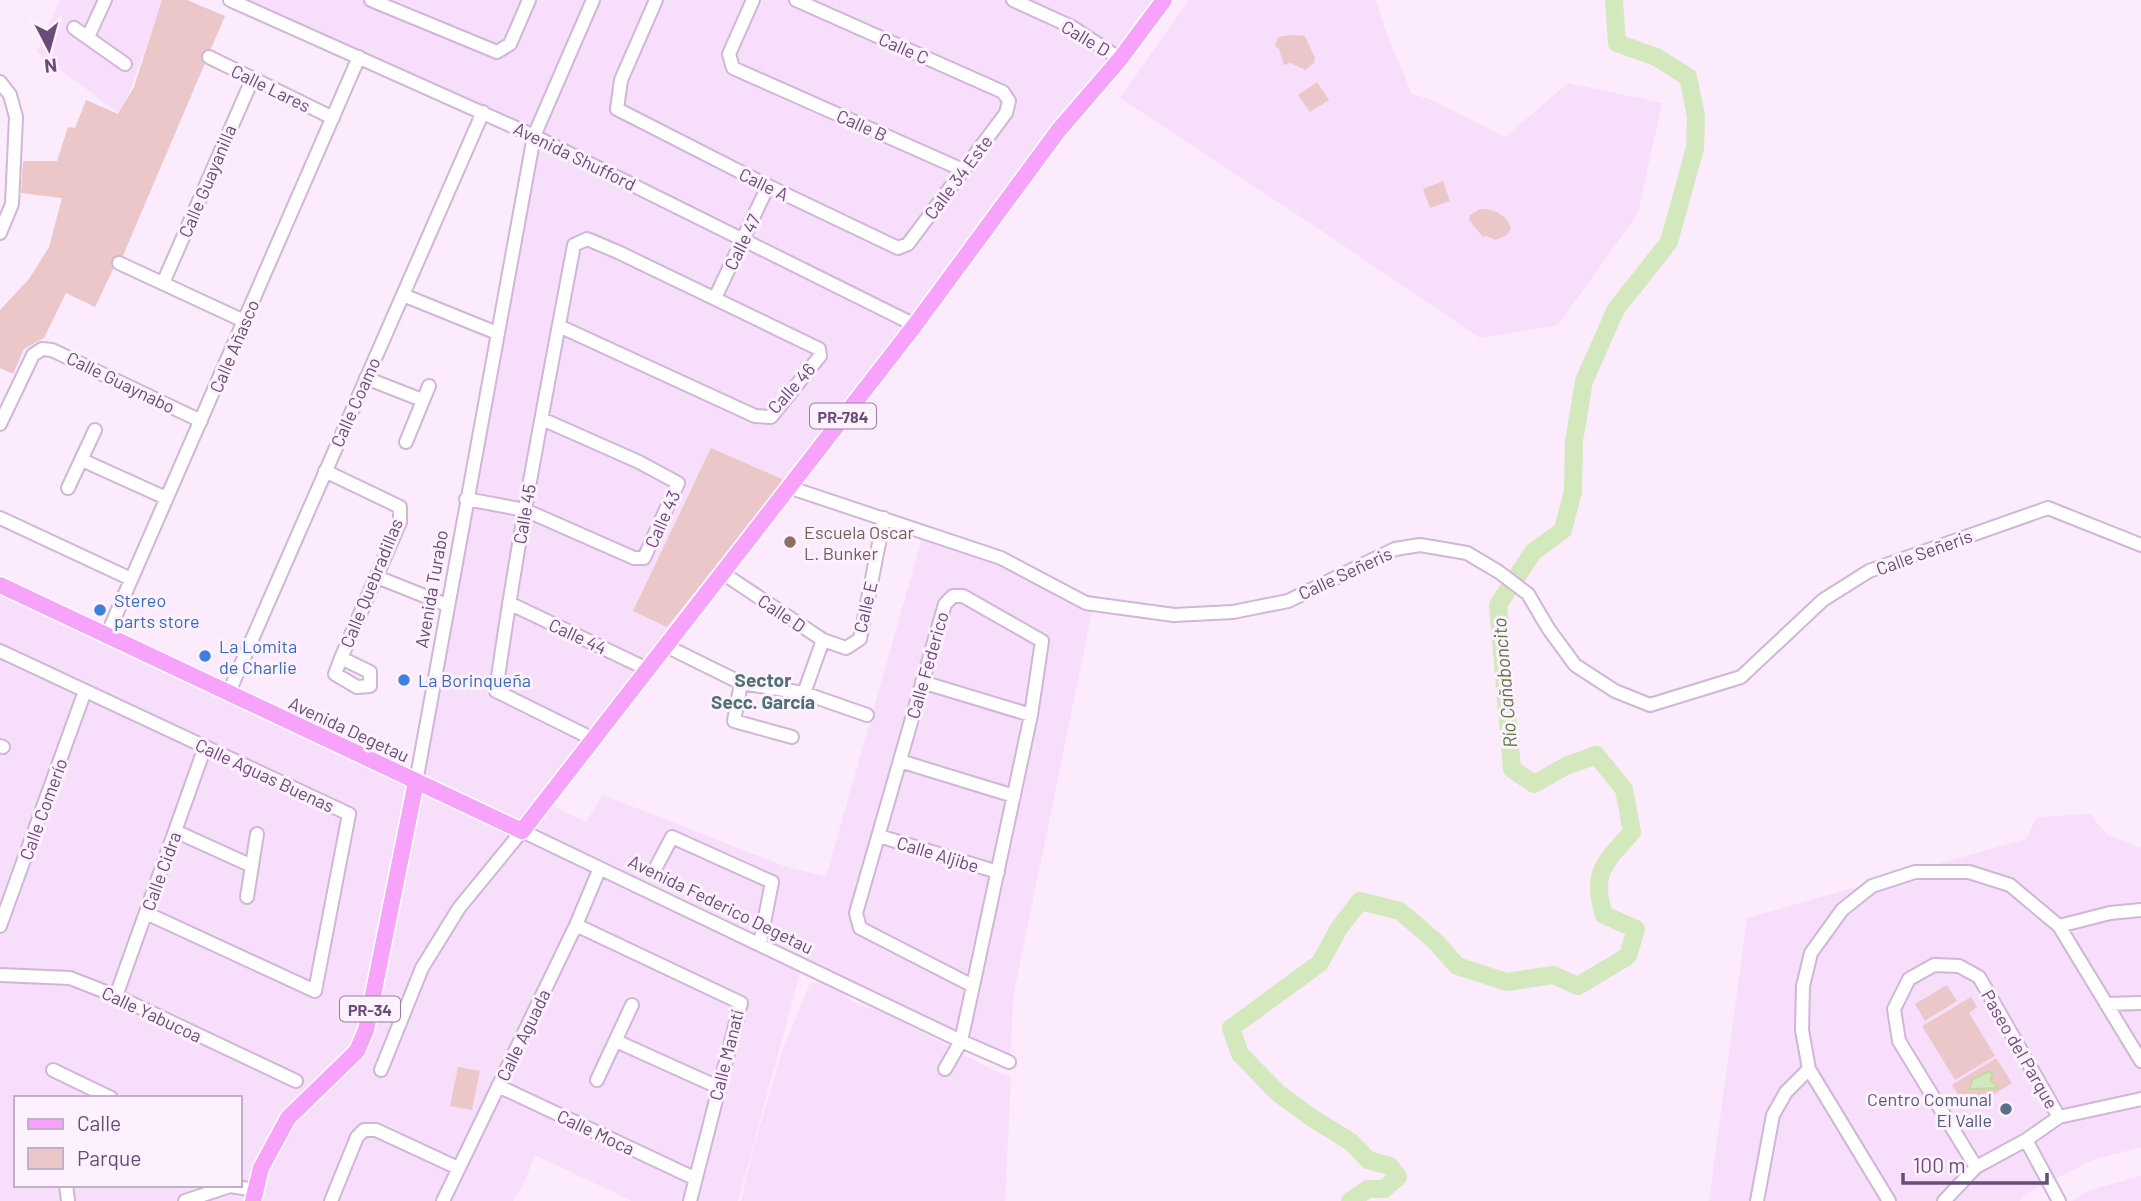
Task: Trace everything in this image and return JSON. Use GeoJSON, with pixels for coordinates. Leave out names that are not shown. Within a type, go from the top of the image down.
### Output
{"type":"FeatureCollection","features":[{"type":"Feature","properties":{"kind":"main road","name":"PR-784"},"geometry":{"type":"LineString","coordinates":[[522,831],[915,325],[1058,131],[1120,59],[1164,0]]}},
{"type":"Feature","properties":{"kind":"main road","name":"Avenida Degetau"},"geometry":{"type":"LineString","coordinates":[[0,585],[416,782]]}},
{"type":"Feature","properties":{"kind":"main road","name":"Avenida Federico Degetau"},"geometry":{"type":"LineString","coordinates":[[416,782],[522,831]]}},
{"type":"Feature","properties":{"kind":"main road","name":"Avenida Turabo"},"geometry":{"type":"LineString","coordinates":[[255,1195],[261,1168],[288,1118],[357,1051],[366,1030],[416,782]]}},
{"type":"Feature","properties":{"kind":"street"},"geometry":{"type":"LineString","coordinates":[[88,37],[105,0]]}},
{"type":"Feature","properties":{"kind":"street","name":"Avenida Shufford"},"geometry":{"type":"LineString","coordinates":[[230,0],[534,136],[915,325]]}},
{"type":"Feature","properties":{"kind":"street"},"geometry":{"type":"LineString","coordinates":[[371,0],[386,3],[497,52],[510,44],[529,0]]}},
{"type":"Feature","properties":{"kind":"street","name":"Avenida Turabo"},"geometry":{"type":"LineString","coordinates":[[416,782],[534,136],[593,0]]}},
{"type":"Feature","properties":{"kind":"street","name":"Calle A"},"geometry":{"type":"LineString","coordinates":[[656,0],[621,80],[617,109],[768,186],[898,247]]}},
{"type":"Feature","properties":{"kind":"street","name":"Calle B"},"geometry":{"type":"LineString","coordinates":[[753,0],[729,54],[733,68],[963,170]]}},
{"type":"Feature","properties":{"kind":"street","name":"Calle C"},"geometry":{"type":"LineString","coordinates":[[796,0],[1003,92],[1009,101]]}},
{"type":"Feature","properties":{"kind":"street","name":"Calle D"},"geometry":{"type":"LineString","coordinates":[[1013,0],[1030,3],[1120,59]]}},
{"type":"Feature","properties":{"kind":"street"},"geometry":{"type":"LineString","coordinates":[[74,29],[125,64]]}},
{"type":"Feature","properties":{"kind":"street","name":"Calle Lares"},"geometry":{"type":"LineString","coordinates":[[209,57],[333,118]]}},
{"type":"Feature","properties":{"kind":"street","name":"Calle Añasco"},"geometry":{"type":"LineString","coordinates":[[107,635],[359,57]]}},
{"type":"Feature","properties":{"kind":"street","name":"Calle Guayanilla"},"geometry":{"type":"LineString","coordinates":[[163,283],[252,79]]}},
{"type":"Feature","properties":{"kind":"street"},"geometry":{"type":"LineString","coordinates":[[0,82],[10,95],[16,117],[12,204],[0,233]]}},
{"type":"Feature","properties":{"kind":"street","name":"Calle 34 Este"},"geometry":{"type":"LineString","coordinates":[[898,247],[908,244],[1006,113],[1009,101]]}},
{"type":"Feature","properties":{"kind":"street","name":"Calle Coamo"},"geometry":{"type":"LineString","coordinates":[[229,692],[483,112]]}},
{"type":"Feature","properties":{"kind":"street","name":"Calle 47"},"geometry":{"type":"LineString","coordinates":[[715,298],[768,186]]}},
{"type":"Feature","properties":{"kind":"street","name":"Calle 46"},"geometry":{"type":"LineString","coordinates":[[559,326],[755,416],[771,417],[820,356],[819,349],[587,239]]}},
{"type":"Feature","properties":{"kind":"street","name":"Calle 45"},"geometry":{"type":"LineString","coordinates":[[587,239],[574,245],[525,510],[496,691],[593,739]]}},
{"type":"Feature","properties":{"kind":"street"},"geometry":{"type":"LineString","coordinates":[[119,263],[244,321]]}},
{"type":"Feature","properties":{"kind":"street"},"geometry":{"type":"LineString","coordinates":[[403,295],[497,333]]}},
{"type":"Feature","properties":{"kind":"street","name":"Calle Guaynabo"},"geometry":{"type":"LineString","coordinates":[[0,424],[33,355],[42,349],[52,350],[201,421]]}},
{"type":"Feature","properties":{"kind":"street"},"geometry":{"type":"LineString","coordinates":[[366,378],[422,401]]}},
{"type":"Feature","properties":{"kind":"street"},"geometry":{"type":"LineString","coordinates":[[406,442],[429,386]]}},
{"type":"Feature","properties":{"kind":"street","name":"Calle 43"},"geometry":{"type":"LineString","coordinates":[[467,499],[525,510],[634,558],[644,558],[678,483],[542,419]]}},
{"type":"Feature","properties":{"kind":"street"},"geometry":{"type":"LineString","coordinates":[[68,488],[95,430]]}},
{"type":"Feature","properties":{"kind":"street"},"geometry":{"type":"LineString","coordinates":[[82,460],[166,498]]}},
{"type":"Feature","properties":{"kind":"street","name":"Calle Quebradillas"},"geometry":{"type":"LineString","coordinates":[[325,471],[400,507],[400,522],[341,658]]}},
{"type":"Feature","properties":{"kind":"street","name":"Calle Señeris"},"geometry":{"type":"LineString","coordinates":[[788,487],[1001,558],[1086,603],[1174,615],[1233,612],[1288,601],[1395,549],[1420,545],[1467,553],[1528,594],[1575,665],[1615,691],[1650,705],[1741,677],[1823,600],[1869,571],[2048,508],[2141,545]]}},
{"type":"Feature","properties":{"kind":"street"},"geometry":{"type":"LineString","coordinates":[[0,518],[131,579]]}},
{"type":"Feature","properties":{"kind":"street","name":"Calle E"},"geometry":{"type":"LineString","coordinates":[[846,648],[860,639],[884,518]]}},
{"type":"Feature","properties":{"kind":"street","name":"Calle D"},"geometry":{"type":"LineString","coordinates":[[721,572],[823,640],[846,648]]}},
{"type":"Feature","properties":{"kind":"street"},"geometry":{"type":"LineString","coordinates":[[377,577],[447,605]]}},
{"type":"Feature","properties":{"kind":"street","name":"Calle Federico"},"geometry":{"type":"LineString","coordinates":[[945,1069],[961,1041],[998,872],[1031,715],[1042,641],[963,596],[953,596],[945,604],[856,912],[860,928],[973,986]]}},
{"type":"Feature","properties":{"kind":"street","name":"Calle 44"},"geometry":{"type":"LineString","coordinates":[[509,603],[647,669]]}},
{"type":"Feature","properties":{"kind":"street"},"geometry":{"type":"LineString","coordinates":[[804,693],[823,640]]}},
{"type":"Feature","properties":{"kind":"street"},"geometry":{"type":"LineString","coordinates":[[664,645],[741,683],[804,693],[867,715]]}},
{"type":"Feature","properties":{"kind":"street","name":"Calle Aguas Buenas"},"geometry":{"type":"LineString","coordinates":[[0,651],[349,814],[315,991],[146,913]]}},
{"type":"Feature","properties":{"kind":"street"},"geometry":{"type":"LineString","coordinates":[[922,682],[1031,715]]}},
{"type":"Feature","properties":{"kind":"street"},"geometry":{"type":"LineString","coordinates":[[741,683],[734,721],[792,737]]}},
{"type":"Feature","properties":{"kind":"street","name":"Calle Comerío"},"geometry":{"type":"LineString","coordinates":[[0,926],[85,691]]}},
{"type":"Feature","properties":{"kind":"street","name":"Calle Cidra"},"geometry":{"type":"LineString","coordinates":[[116,996],[205,747]]}},
{"type":"Feature","properties":{"kind":"street"},"geometry":{"type":"LineString","coordinates":[[900,761],[1014,796]]}},
{"type":"Feature","properties":{"kind":"street"},"geometry":{"type":"LineString","coordinates":[[175,831],[252,866]]}},
{"type":"Feature","properties":{"kind":"street"},"geometry":{"type":"LineString","coordinates":[[382,1070],[422,968],[458,908],[522,831]]}},
{"type":"Feature","properties":{"kind":"street","name":"Avenida Federico Degetau"},"geometry":{"type":"LineString","coordinates":[[522,831],[1009,1062]]}},
{"type":"Feature","properties":{"kind":"street"},"geometry":{"type":"LineString","coordinates":[[247,897],[257,834]]}},
{"type":"Feature","properties":{"kind":"street","name":"Calle Aljibe"},"geometry":{"type":"LineString","coordinates":[[879,836],[998,872]]}},
{"type":"Feature","properties":{"kind":"street"},"geometry":{"type":"LineString","coordinates":[[654,871],[672,837],[772,882],[760,943]]}},
{"type":"Feature","properties":{"kind":"street","name":"Calle Aguada"},"geometry":{"type":"LineString","coordinates":[[443,1201],[576,925],[600,868]]}},
{"type":"Feature","properties":{"kind":"street"},"geometry":{"type":"LineString","coordinates":[[1889,1201],[1809,1069],[1802,1030],[1803,986],[1811,953],[1842,910],[1872,886],[1915,872],[1969,872],[2010,885],[2059,926],[2141,1060]]}},
{"type":"Feature","properties":{"kind":"street"},"geometry":{"type":"LineString","coordinates":[[2059,926],[2141,910]]}},
{"type":"Feature","properties":{"kind":"street","name":"Calle Manatí"},"geometry":{"type":"LineString","coordinates":[[576,925],[741,1003],[690,1201]]}},
{"type":"Feature","properties":{"kind":"street","name":"Paseo del Parque"},"geometry":{"type":"LineString","coordinates":[[1976,1167],[1899,1041],[1894,1009],[1909,979],[1934,965],[1959,966],[1979,977],[2059,1117]]}},
{"type":"Feature","properties":{"kind":"street","name":"Calle Yabucoa"},"geometry":{"type":"LineString","coordinates":[[0,975],[70,978],[116,996],[296,1081]]}},
{"type":"Feature","properties":{"kind":"street"},"geometry":{"type":"LineString","coordinates":[[2106,1004],[2141,1003]]}},
{"type":"Feature","properties":{"kind":"street"},"geometry":{"type":"LineString","coordinates":[[597,1080],[632,1005]]}},
{"type":"Feature","properties":{"kind":"street"},"geometry":{"type":"LineString","coordinates":[[616,1041],[718,1087]]}},
{"type":"Feature","properties":{"kind":"street"},"geometry":{"type":"LineString","coordinates":[[1757,1201],[1773,1115],[1786,1092],[1809,1069]]}},
{"type":"Feature","properties":{"kind":"street"},"geometry":{"type":"LineString","coordinates":[[53,1070],[87,1092]]}},
{"type":"Feature","properties":{"kind":"street","name":"Calle Moca"},"geometry":{"type":"LineString","coordinates":[[498,1086],[694,1178]]}},
{"type":"Feature","properties":{"kind":"street"},"geometry":{"type":"LineString","coordinates":[[1944,1201],[1976,1167],[2026,1140],[2059,1117],[2141,1099]]}},
{"type":"Feature","properties":{"kind":"street"},"geometry":{"type":"LineString","coordinates":[[331,1201],[357,1136],[364,1130],[376,1130],[458,1168]]}},
{"type":"Feature","properties":{"kind":"street"},"geometry":{"type":"LineString","coordinates":[[2026,1140],[2056,1200]]}},
{"type":"Feature","properties":{"kind":"street"},"geometry":{"type":"LineString","coordinates":[[185,1201],[227,1187]]}},
{"type":"Feature","properties":{"kind":"street"},"geometry":{"type":"LineString","coordinates":[[233,1187],[255,1195]]}},
{"type":"Feature","properties":{"kind":"shaded area"},"geometry":{"type":"Polygon","coordinates":[[[60,0],[163,0],[121,115],[37,52],[60,0]]]}},
{"type":"Feature","properties":{"kind":"shaded area"},"geometry":{"type":"Polygon","coordinates":[[[227,0],[1164,0],[545,802],[586,822],[603,795],[787,867],[826,877],[924,531],[1006,561],[1093,606],[1013,998],[1010,1065],[802,966],[738,1201],[632,1201],[535,1155],[513,1201],[0,1201],[0,586],[416,783],[535,137],[227,0]]]}},
{"type":"Feature","properties":{"kind":"shaded area"},"geometry":{"type":"Polygon","coordinates":[[[1189,0],[1376,0],[1412,94],[1432,100],[1505,137],[1568,83],[1662,103],[1638,213],[1558,325],[1480,338],[1120,98],[1189,0]]]}},
{"type":"Feature","properties":{"kind":"shaded area"},"geometry":{"type":"Polygon","coordinates":[[[2090,814],[2107,835],[2141,848],[2141,1147],[2092,1160],[2028,1193],[2019,1201],[1709,1201],[1747,918],[2026,839],[2037,817],[2090,814]]]}},
{"type":"Feature","properties":{"kind":"shaded area"},"geometry":{"type":"Polygon","coordinates":[[[827,982],[858,1005],[885,1013],[1011,1077],[1005,1201],[741,1201],[754,1146],[783,1049],[810,983],[827,982]]]}},
{"type":"Feature","properties":{"kind":"shaded area"},"geometry":{"type":"Polygon","coordinates":[[[1988,1072],[1992,1073],[1991,1081],[1997,1088],[1969,1089],[1973,1079],[1988,1072]]]}},
{"type":"Feature","properties":{"kind":"shaded area"},"geometry":{"type":"Polygon","coordinates":[[[2141,1176],[2141,1201],[2072,1201],[2087,1191],[2141,1176]]]}},
{"type":"Feature","properties":{"kind":"green space"},"geometry":{"type":"Polygon","coordinates":[[[162,0],[187,0],[225,16],[122,258],[119,257],[95,307],[66,293],[44,338],[24,349],[13,374],[0,368],[0,310],[29,279],[49,247],[62,198],[21,193],[23,161],[57,161],[68,127],[75,128],[86,100],[118,114],[134,87],[162,0]]]}},
{"type":"Feature","properties":{"kind":"green space"},"geometry":{"type":"Polygon","coordinates":[[[1305,36],[1315,58],[1314,63],[1305,70],[1291,63],[1284,65],[1279,49],[1275,46],[1278,37],[1305,36]]]}},
{"type":"Feature","properties":{"kind":"green space"},"geometry":{"type":"Polygon","coordinates":[[[1317,82],[1329,100],[1310,112],[1298,95],[1317,82]]]}},
{"type":"Feature","properties":{"kind":"green space"},"geometry":{"type":"Polygon","coordinates":[[[1443,181],[1450,201],[1430,208],[1423,189],[1443,181]]]}},
{"type":"Feature","properties":{"kind":"green space"},"geometry":{"type":"Polygon","coordinates":[[[1480,209],[1494,211],[1503,216],[1511,228],[1507,235],[1496,240],[1483,237],[1469,220],[1470,215],[1480,209]]]}},
{"type":"Feature","properties":{"kind":"green space"},"geometry":{"type":"Polygon","coordinates":[[[711,448],[784,480],[667,627],[633,611],[711,448]]]}},
{"type":"Feature","properties":{"kind":"green space"},"geometry":{"type":"Polygon","coordinates":[[[1947,985],[1957,1001],[1925,1021],[1915,1004],[1947,985]]]}},
{"type":"Feature","properties":{"kind":"green space"},"geometry":{"type":"Polygon","coordinates":[[[1971,997],[1977,1007],[1969,1013],[1995,1056],[1955,1080],[1922,1026],[1971,997]]]}},
{"type":"Feature","properties":{"kind":"green space"},"geometry":{"type":"Polygon","coordinates":[[[1996,1058],[2012,1083],[1972,1108],[1967,1100],[1963,1103],[1952,1085],[1996,1058]]]}},
{"type":"Feature","properties":{"kind":"green space"},"geometry":{"type":"Polygon","coordinates":[[[458,1067],[480,1071],[472,1110],[450,1106],[458,1067]]]}},
{"type":"Feature","properties":{"kind":"waterway","name":"Río Cañaboncito"},"geometry":{"type":"LineString","coordinates":[[1350,1201],[1368,1189],[1384,1189],[1398,1177],[1390,1166],[1368,1160],[1351,1142],[1278,1093],[1240,1054],[1231,1028],[1320,963],[1339,928],[1360,901],[1400,911],[1435,941],[1457,966],[1507,982],[1553,975],[1578,986],[1628,956],[1636,929],[1604,915],[1600,900],[1599,888],[1603,869],[1632,832],[1624,789],[1596,755],[1566,766],[1534,784],[1512,769],[1498,605],[1533,552],[1563,530],[1573,491],[1574,441],[1584,381],[1616,309],[1669,242],[1695,148],[1696,116],[1688,77],[1656,57],[1617,43],[1614,0]]}},
{"type":"Feature","properties":{"kind":"place","name":"Escuela Oscar L. Bunker"},"geometry":{"type":"Point","coordinates":[790,542]}},
{"type":"Feature","properties":{"kind":"place","name":"Stereo parts store"},"geometry":{"type":"Point","coordinates":[100,610]}},
{"type":"Feature","properties":{"kind":"place","name":"La Lomita de Charlie"},"geometry":{"type":"Point","coordinates":[205,656]}},
{"type":"Feature","properties":{"kind":"place","name":"La Borinqueña"},"geometry":{"type":"Point","coordinates":[404,680]}},
{"type":"Feature","properties":{"kind":"place","name":"Centro Comunal El Valle"},"geometry":{"type":"Point","coordinates":[2006,1109]}},
{"type":"Feature","properties":{"kind":"district","name":"Sector Secc. García"},"geometry":{"type":"Point","coordinates":[763,690]}}]}
